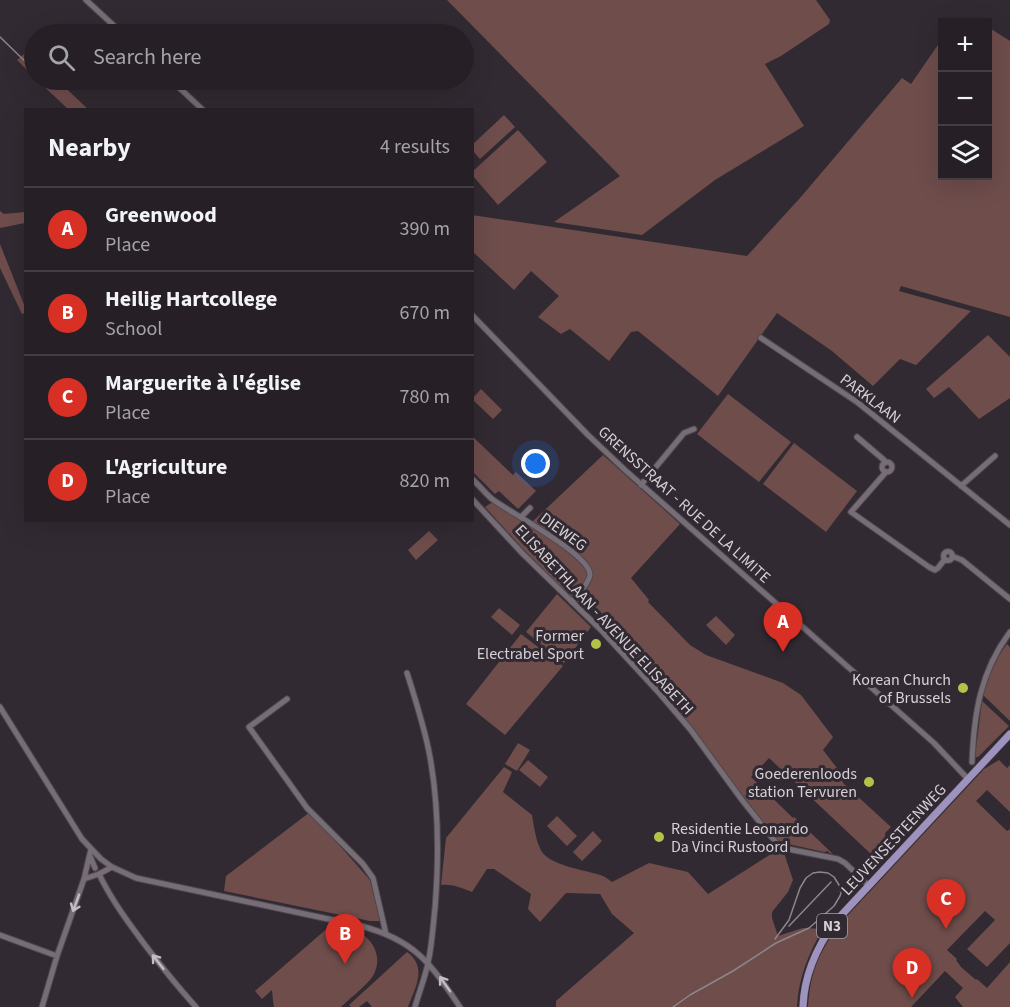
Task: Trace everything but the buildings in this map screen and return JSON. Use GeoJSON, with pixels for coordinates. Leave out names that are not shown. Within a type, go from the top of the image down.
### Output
{"type":"FeatureCollection","features":[{"type":"Feature","properties":{"kind":"main road","name":"LEUVENSESTEENWEG"},"geometry":{"type":"LineString","coordinates":[[803,1007],[808,974],[817,950],[835,922],[1010,734]]}},
{"type":"Feature","properties":{"kind":"street"},"geometry":{"type":"LineString","coordinates":[[86,0],[112,24]]}},
{"type":"Feature","properties":{"kind":"street"},"geometry":{"type":"LineString","coordinates":[[182,90],[201,108]]}},
{"type":"Feature","properties":{"kind":"street","name":"GRENSSTRAAT - RUE DE LA LIMITE"},"geometry":{"type":"LineString","coordinates":[[474,317],[588,435],[641,485],[934,743],[967,778]]}},
{"type":"Feature","properties":{"kind":"street","name":"PARKLAAN"},"geometry":{"type":"LineString","coordinates":[[760,338],[857,402],[1010,525]]}},
{"type":"Feature","properties":{"kind":"street"},"geometry":{"type":"LineString","coordinates":[[641,485],[684,433],[694,429]]}},
{"type":"Feature","properties":{"kind":"street"},"geometry":{"type":"LineString","coordinates":[[857,437],[884,460],[882,467],[886,472],[851,512],[935,570],[945,559],[943,556],[945,552],[950,552],[952,556],[962,560],[1010,599]]}},
{"type":"Feature","properties":{"kind":"street"},"geometry":{"type":"LineString","coordinates":[[962,486],[995,456]]}},
{"type":"Feature","properties":{"kind":"street","name":"DIEWEG"},"geometry":{"type":"LineString","coordinates":[[474,480],[489,495],[556,540],[587,566],[590,573],[588,581],[572,602]]}},
{"type":"Feature","properties":{"kind":"street"},"geometry":{"type":"LineString","coordinates":[[479,505],[489,495]]}},
{"type":"Feature","properties":{"kind":"street","name":"ELISABETHLAAN - AVENUE ELISABETH"},"geometry":{"type":"LineString","coordinates":[[474,501],[523,554],[600,629],[677,714],[777,845],[838,859],[868,885]]}},
{"type":"Feature","properties":{"kind":"street"},"geometry":{"type":"LineString","coordinates":[[521,517],[530,508]]}},
{"type":"Feature","properties":{"kind":"street"},"geometry":{"type":"LineString","coordinates":[[972,762],[979,696],[1000,645],[1010,632]]}},
{"type":"Feature","properties":{"kind":"street"},"geometry":{"type":"LineString","coordinates":[[408,673],[426,738],[433,776],[437,822],[436,891],[428,963],[415,1007]]}},
{"type":"Feature","properties":{"kind":"street"},"geometry":{"type":"LineString","coordinates":[[287,699],[249,727],[307,808],[351,850],[373,878],[386,934]]}},
{"type":"Feature","properties":{"kind":"street"},"geometry":{"type":"LineString","coordinates":[[0,707],[68,818],[91,852],[101,860],[136,878],[361,926],[386,934],[414,950],[428,963],[460,1007]]}},
{"type":"Feature","properties":{"kind":"street"},"geometry":{"type":"LineString","coordinates":[[91,852],[95,868]]}},
{"type":"Feature","properties":{"kind":"street"},"geometry":{"type":"LineString","coordinates":[[42,1007],[91,852]]}},
{"type":"Feature","properties":{"kind":"street"},"geometry":{"type":"LineString","coordinates":[[84,879],[112,867]]}},
{"type":"Feature","properties":{"kind":"street"},"geometry":{"type":"LineString","coordinates":[[99,874],[119,911],[196,1007]]}},
{"type":"Feature","properties":{"kind":"street"},"geometry":{"type":"LineString","coordinates":[[0,935],[57,956]]}},
{"type":"Feature","properties":{"kind":"shaded area"},"geometry":{"type":"Polygon","coordinates":[[[447,0],[816,0],[830,20],[829,24],[765,64],[804,126],[715,180],[642,235],[554,222],[620,176],[474,27],[474,24],[471,24],[447,0]]]}},
{"type":"Feature","properties":{"kind":"shaded area"},"geometry":{"type":"Polygon","coordinates":[[[992,30],[1010,41],[1010,317],[901,286],[899,291],[971,311],[916,365],[900,359],[873,386],[832,351],[777,313],[718,396],[638,331],[631,332],[609,361],[570,329],[561,334],[538,317],[559,296],[531,271],[514,290],[474,253],[474,215],[747,256],[800,198],[902,78],[911,84],[938,45],[938,180],[992,180],[992,30]]]}},
{"type":"Feature","properties":{"kind":"shaded area"},"geometry":{"type":"Polygon","coordinates":[[[24,54],[24,67],[17,60],[24,54]]]}},
{"type":"Feature","properties":{"kind":"shaded area"},"geometry":{"type":"Polygon","coordinates":[[[48,90],[68,90],[87,108],[67,108],[48,90]]]}},
{"type":"Feature","properties":{"kind":"shaded area"},"geometry":{"type":"Polygon","coordinates":[[[504,115],[515,127],[480,159],[474,152],[474,143],[504,115]]]}},
{"type":"Feature","properties":{"kind":"shaded area"},"geometry":{"type":"Polygon","coordinates":[[[518,130],[547,162],[498,205],[474,177],[474,170],[518,130]]]}},
{"type":"Feature","properties":{"kind":"shaded area"},"geometry":{"type":"Polygon","coordinates":[[[0,211],[4,214],[24,212],[24,223],[0,228],[0,211]]]}},
{"type":"Feature","properties":{"kind":"shaded area"},"geometry":{"type":"Polygon","coordinates":[[[0,244],[24,304],[24,313],[22,314],[0,268],[0,244]]]}},
{"type":"Feature","properties":{"kind":"shaded area"},"geometry":{"type":"Polygon","coordinates":[[[988,335],[1010,357],[1010,398],[979,419],[949,387],[934,398],[926,389],[988,335]]]}},
{"type":"Feature","properties":{"kind":"shaded area"},"geometry":{"type":"Polygon","coordinates":[[[481,389],[502,410],[493,419],[474,401],[474,397],[481,389]]]}},
{"type":"Feature","properties":{"kind":"shaded area"},"geometry":{"type":"Polygon","coordinates":[[[728,394],[791,442],[759,482],[697,434],[728,394]]]}},
{"type":"Feature","properties":{"kind":"shaded area"},"geometry":{"type":"Polygon","coordinates":[[[474,438],[513,475],[516,472],[536,491],[518,509],[499,491],[495,494],[474,473],[474,438]]]}},
{"type":"Feature","properties":{"kind":"shaded area"},"geometry":{"type":"Polygon","coordinates":[[[794,443],[857,491],[826,532],[763,484],[794,443]]]}},
{"type":"Feature","properties":{"kind":"shaded area"},"geometry":{"type":"Polygon","coordinates":[[[603,455],[680,524],[631,578],[649,600],[648,602],[690,645],[706,655],[783,683],[801,695],[833,737],[823,750],[837,768],[843,783],[891,827],[885,833],[886,842],[873,856],[769,758],[751,777],[833,854],[828,851],[779,842],[656,685],[623,651],[630,644],[610,621],[582,595],[579,605],[485,507],[496,500],[532,522],[603,455]]]}},
{"type":"Feature","properties":{"kind":"shaded area"},"geometry":{"type":"Polygon","coordinates":[[[429,531],[438,540],[416,560],[408,550],[429,531]]]}},
{"type":"Feature","properties":{"kind":"shaded area"},"geometry":{"type":"Polygon","coordinates":[[[557,594],[591,627],[564,663],[526,632],[557,594]]]}},
{"type":"Feature","properties":{"kind":"shaded area"},"geometry":{"type":"Polygon","coordinates":[[[499,608],[520,625],[512,635],[491,617],[499,608]]]}},
{"type":"Feature","properties":{"kind":"shaded area"},"geometry":{"type":"Polygon","coordinates":[[[716,616],[735,635],[726,645],[706,625],[716,616]]]}},
{"type":"Feature","properties":{"kind":"shaded area"},"geometry":{"type":"Polygon","coordinates":[[[521,634],[563,666],[505,735],[466,704],[521,634]]]}},
{"type":"Feature","properties":{"kind":"shaded area"},"geometry":{"type":"Polygon","coordinates":[[[1007,644],[1010,647],[1010,721],[983,695],[996,662],[1007,644]]]}},
{"type":"Feature","properties":{"kind":"shaded area"},"geometry":{"type":"Polygon","coordinates":[[[982,701],[1009,726],[978,757],[975,757],[982,701]]]}},
{"type":"Feature","properties":{"kind":"shaded area"},"geometry":{"type":"Polygon","coordinates":[[[518,743],[530,750],[517,771],[505,764],[518,743]]]}},
{"type":"Feature","properties":{"kind":"shaded area"},"geometry":{"type":"Polygon","coordinates":[[[528,760],[548,777],[540,787],[519,770],[528,760]]]}},
{"type":"Feature","properties":{"kind":"shaded area"},"geometry":{"type":"Polygon","coordinates":[[[999,760],[1007,768],[1010,765],[1010,812],[987,790],[976,801],[1007,831],[1010,829],[1010,943],[987,967],[967,949],[995,920],[985,911],[947,950],[957,959],[961,967],[987,988],[1010,962],[1010,1007],[963,1007],[955,997],[963,988],[945,971],[911,1007],[808,1007],[814,971],[828,941],[840,924],[984,769],[999,760]]]}},
{"type":"Feature","properties":{"kind":"shaded area"},"geometry":{"type":"Polygon","coordinates":[[[504,767],[512,772],[503,792],[532,815],[542,852],[553,861],[602,875],[612,882],[649,863],[688,872],[708,894],[776,851],[784,853],[793,880],[788,892],[772,912],[778,936],[803,928],[823,929],[805,966],[797,1007],[556,1007],[556,1001],[634,933],[612,914],[600,894],[566,893],[540,922],[528,909],[531,894],[494,869],[487,869],[472,892],[441,885],[446,838],[504,767]]]}},
{"type":"Feature","properties":{"kind":"shaded area"},"geometry":{"type":"Polygon","coordinates":[[[310,812],[370,880],[380,921],[370,921],[224,891],[226,876],[310,812]]]}},
{"type":"Feature","properties":{"kind":"shaded area"},"geometry":{"type":"Polygon","coordinates":[[[557,816],[577,836],[567,846],[547,826],[557,816]]]}},
{"type":"Feature","properties":{"kind":"shaded area"},"geometry":{"type":"Polygon","coordinates":[[[593,831],[602,841],[582,861],[573,852],[593,831]]]}},
{"type":"Feature","properties":{"kind":"shaded area"},"geometry":{"type":"Polygon","coordinates":[[[331,925],[353,929],[361,933],[374,947],[377,964],[368,982],[341,1007],[274,1007],[272,990],[262,999],[255,991],[331,925]]]}},
{"type":"Feature","properties":{"kind":"shaded area"},"geometry":{"type":"Polygon","coordinates":[[[407,952],[417,964],[418,971],[418,978],[408,1007],[372,1007],[367,1001],[359,1007],[349,1005],[407,952]]]}},
{"type":"Feature","properties":{"kind":"tram line"},"geometry":{"type":"LineString","coordinates":[[0,37],[24,60]]}},
{"type":"Feature","properties":{"kind":"tram line"},"geometry":{"type":"LineString","coordinates":[[673,1007],[776,943],[809,928],[834,906],[840,896],[839,885],[834,877],[820,872],[813,873],[806,878],[800,888],[789,920],[775,939]]}},
{"type":"Feature","properties":{"kind":"tram line"},"geometry":{"type":"LineString","coordinates":[[789,926],[831,882]]}},
{"type":"Feature","properties":{"kind":"place","name":"Former Electrabel Sport"},"geometry":{"type":"Point","coordinates":[596,644]}},
{"type":"Feature","properties":{"kind":"place","name":"Greenwood"},"geometry":{"type":"Point","coordinates":[783,652]}},
{"type":"Feature","properties":{"kind":"place","name":"Korean Church of Brussels"},"geometry":{"type":"Point","coordinates":[963,688]}},
{"type":"Feature","properties":{"kind":"place","name":"Goederenloods station Tervuren"},"geometry":{"type":"Point","coordinates":[869,782]}},
{"type":"Feature","properties":{"kind":"place","name":"Residentie Leonardo Da Vinci Rustoord"},"geometry":{"type":"Point","coordinates":[659,837]}},
{"type":"Feature","properties":{"kind":"place","name":"Marguerite à l'église"},"geometry":{"type":"Point","coordinates":[946,929]}},
{"type":"Feature","properties":{"kind":"place","name":"Heilig Hartcollege"},"geometry":{"type":"Point","coordinates":[345,964]}},
{"type":"Feature","properties":{"kind":"place","name":"L'Agriculture"},"geometry":{"type":"Point","coordinates":[912,998]}}]}
